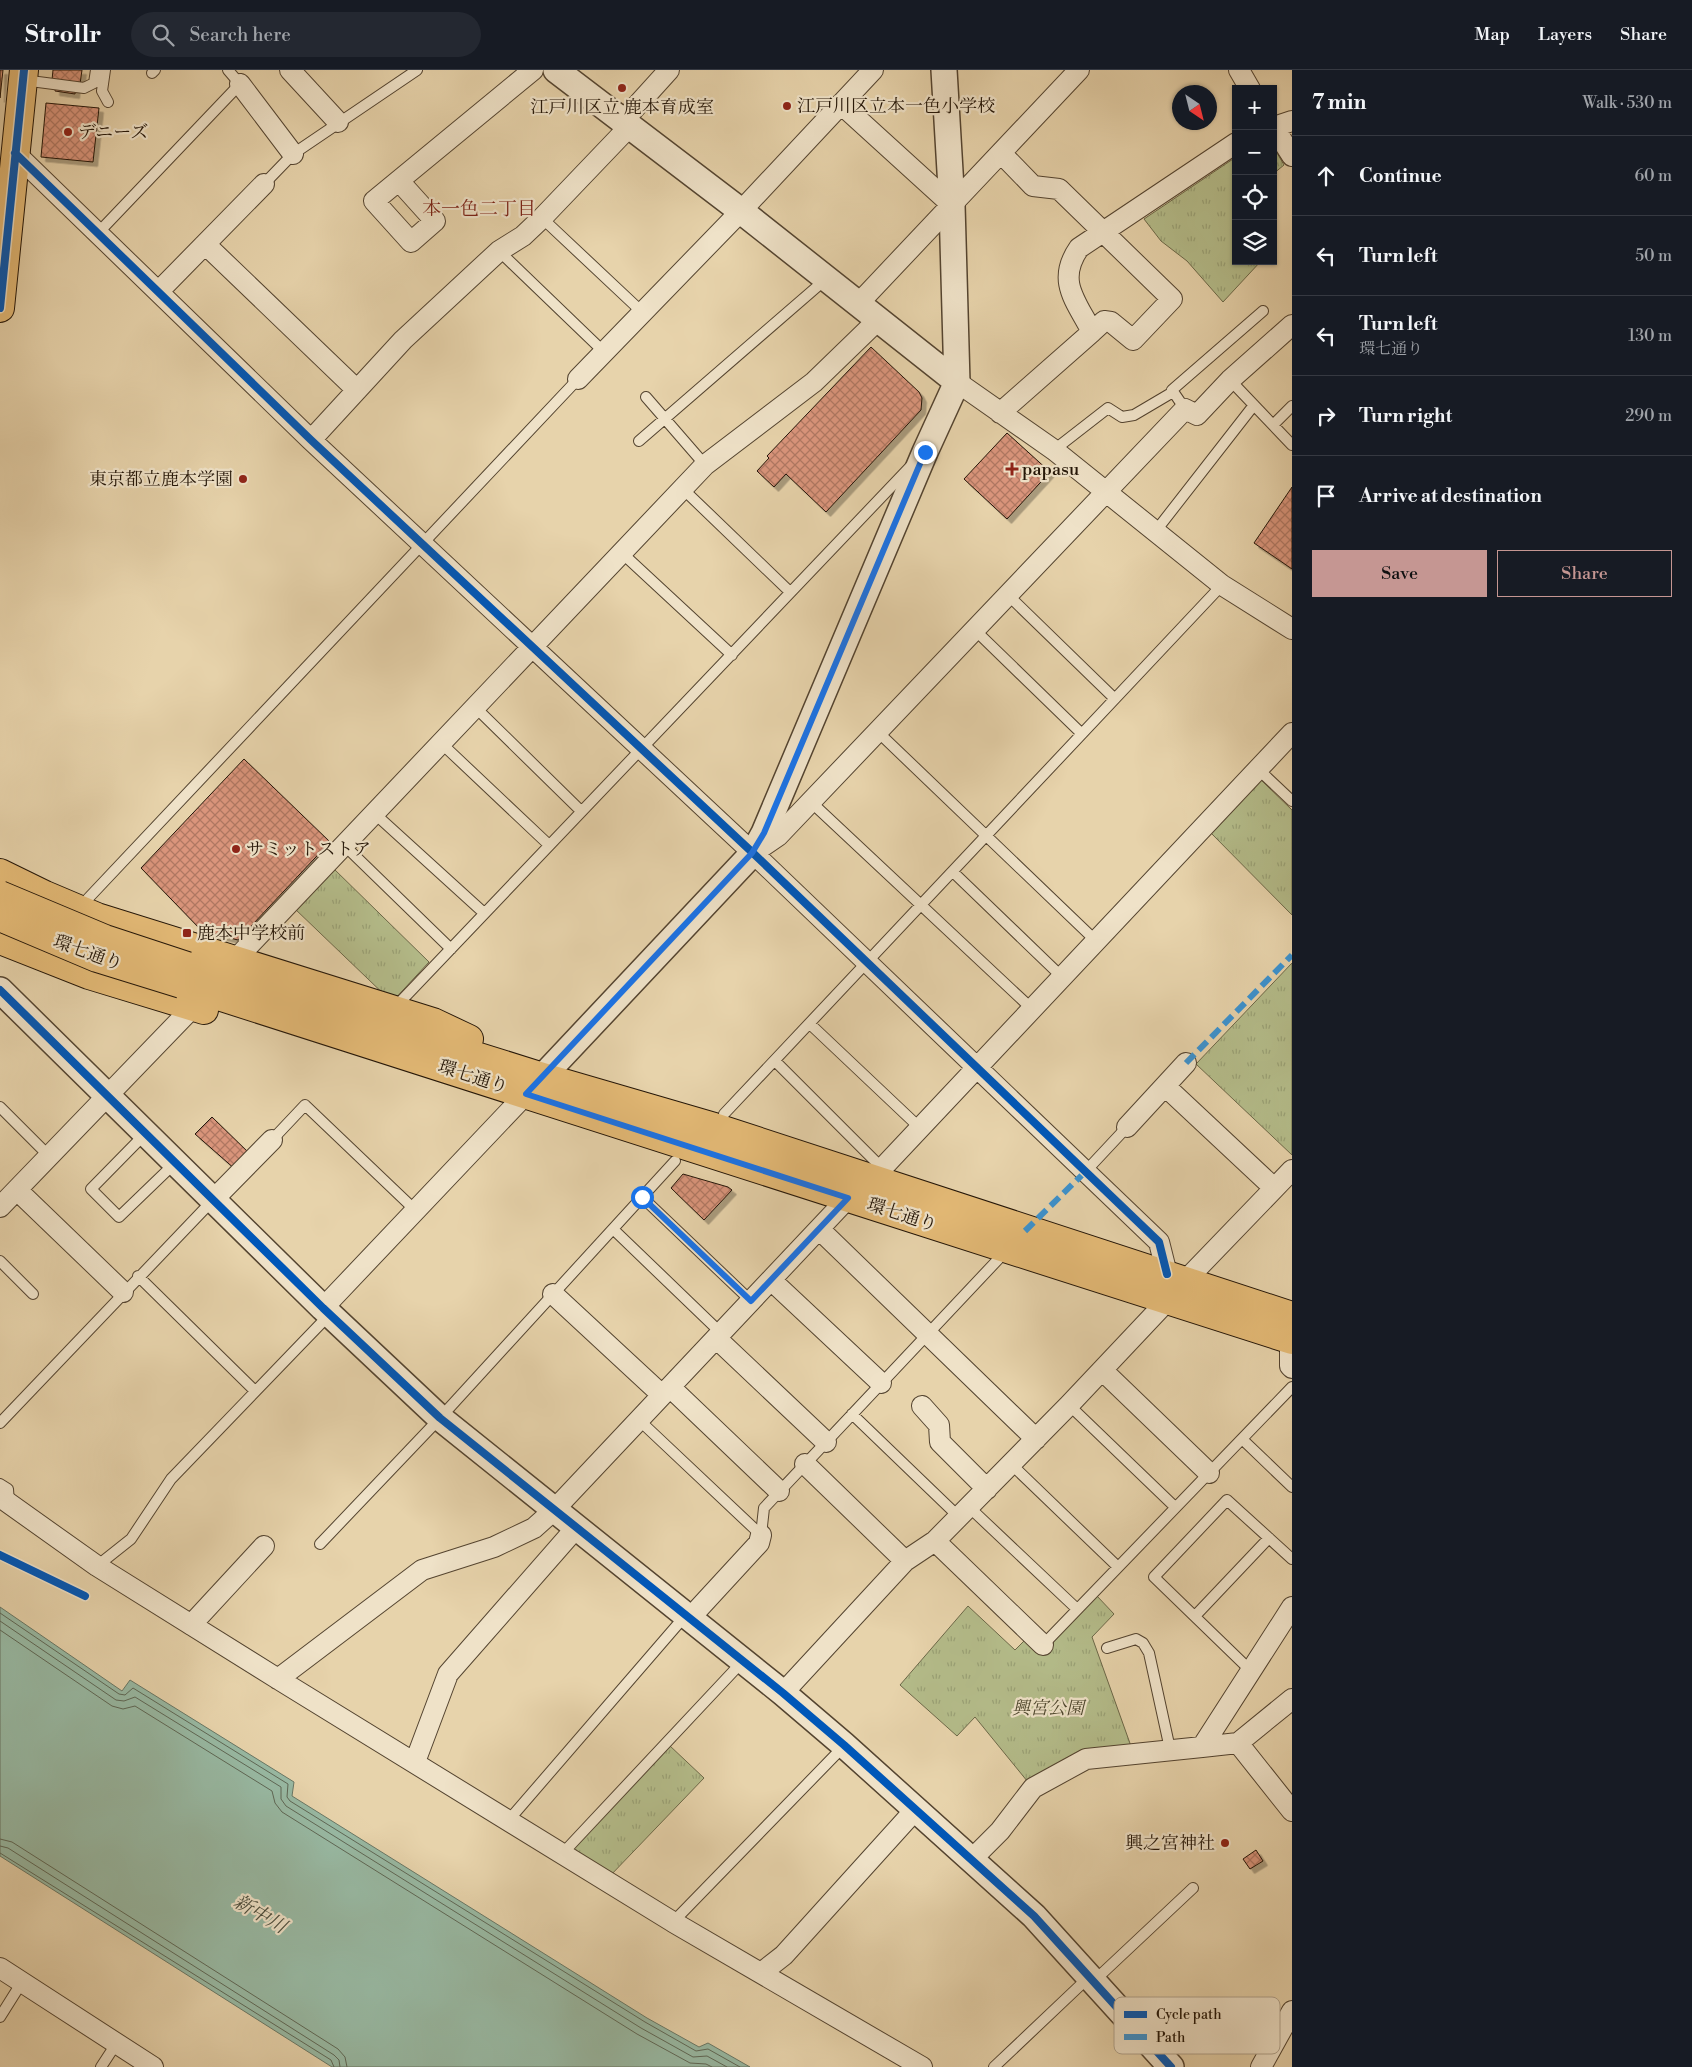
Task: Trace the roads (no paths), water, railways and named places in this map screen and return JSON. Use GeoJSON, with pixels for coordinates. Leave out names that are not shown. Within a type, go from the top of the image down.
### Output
{"type":"FeatureCollection","features":[{"type":"Feature","properties":{"kind":"main road"},"geometry":{"type":"LineString","coordinates":[[0,308],[24,75]]}},
{"type":"Feature","properties":{"kind":"main road"},"geometry":{"type":"LineString","coordinates":[[0,872],[78,910],[433,1022],[534,1086]]}},
{"type":"Feature","properties":{"kind":"main road","name":"環七通り"},"geometry":{"type":"LineString","coordinates":[[0,895],[105,939],[187,986]]}},
{"type":"Feature","properties":{"kind":"main road","name":"環七通り"},"geometry":{"type":"LineString","coordinates":[[0,917],[97,958],[187,986],[534,1086],[714,1126],[877,1173],[1026,1231],[1174,1285],[1291,1332]]}},
{"type":"Feature","properties":{"kind":"main road"},"geometry":{"type":"LineString","coordinates":[[0,940],[88,975],[187,986],[385,1068],[453,1084],[534,1086]]}},
{"type":"Feature","properties":{"kind":"main road","name":"環七通り"},"geometry":{"type":"LineString","coordinates":[[534,1086],[848,1198],[1008,1249],[1174,1285]]}},
{"type":"Feature","properties":{"kind":"street"},"geometry":{"type":"LineString","coordinates":[[290,70],[338,122]]}},
{"type":"Feature","properties":{"kind":"street"},"geometry":{"type":"LineString","coordinates":[[399,181],[533,70]]}},
{"type":"Feature","properties":{"kind":"street"},"geometry":{"type":"LineString","coordinates":[[556,70],[741,211],[957,382],[1054,450],[1222,585],[1292,629]]}},
{"type":"Feature","properties":{"kind":"street"},"geometry":{"type":"LineString","coordinates":[[311,440],[403,340],[499,251],[523,236],[542,218],[625,124],[669,70]]}},
{"type":"Feature","properties":{"kind":"street"},"geometry":{"type":"LineString","coordinates":[[578,379],[874,70]]}},
{"type":"Feature","properties":{"kind":"street"},"geometry":{"type":"LineString","coordinates":[[326,1311],[414,1209],[534,1086],[752,853],[764,833],[925,452],[957,382],[952,205],[944,70]]}},
{"type":"Feature","properties":{"kind":"street"},"geometry":{"type":"LineString","coordinates":[[858,304],[1079,70]]}},
{"type":"Feature","properties":{"kind":"street"},"geometry":{"type":"LineString","coordinates":[[1239,70],[1248,85]]}},
{"type":"Feature","properties":{"kind":"street"},"geometry":{"type":"LineString","coordinates":[[234,77],[293,154]]}},
{"type":"Feature","properties":{"kind":"street"},"geometry":{"type":"LineString","coordinates":[[841,104],[952,205]]}},
{"type":"Feature","properties":{"kind":"street"},"geometry":{"type":"LineString","coordinates":[[1277,126],[1292,120]]}},
{"type":"Feature","properties":{"kind":"street"},"geometry":{"type":"LineString","coordinates":[[1276,130],[1292,156]]}},
{"type":"Feature","properties":{"kind":"street"},"geometry":{"type":"LineString","coordinates":[[1092,332],[1073,296],[1067,277],[1072,258],[1079,248],[1232,146]]}},
{"type":"Feature","properties":{"kind":"street"},"geometry":{"type":"LineString","coordinates":[[15,153],[311,440],[752,853],[1159,1242],[1174,1285]]}},
{"type":"Feature","properties":{"kind":"street"},"geometry":{"type":"LineString","coordinates":[[1000,413],[1104,321],[1111,322],[1133,340],[1172,299],[1059,189],[1033,186],[1001,153]]}},
{"type":"Feature","properties":{"kind":"street"},"geometry":{"type":"LineString","coordinates":[[159,291],[264,184]]}},
{"type":"Feature","properties":{"kind":"street"},"geometry":{"type":"LineString","coordinates":[[205,244],[356,390]]}},
{"type":"Feature","properties":{"kind":"street"},"geometry":{"type":"LineString","coordinates":[[235,960],[705,466],[814,382],[878,320]]}},
{"type":"Feature","properties":{"kind":"street"},"geometry":{"type":"LineString","coordinates":[[752,853],[778,836],[812,802],[1185,409],[1197,415],[1230,380],[1292,325]]}},
{"type":"Feature","properties":{"kind":"street"},"geometry":{"type":"LineString","coordinates":[[877,1173],[1292,733]]}},
{"type":"Feature","properties":{"kind":"street"},"geometry":{"type":"LineString","coordinates":[[0,1207],[107,1096],[187,986]]}},
{"type":"Feature","properties":{"kind":"street"},"geometry":{"type":"LineString","coordinates":[[0,990],[326,1311],[440,1418],[844,1745],[1034,1916],[1114,2005]]}},
{"type":"Feature","properties":{"kind":"street"},"geometry":{"type":"LineString","coordinates":[[1127,1127],[1186,1063]]}},
{"type":"Feature","properties":{"kind":"street"},"geometry":{"type":"LineString","coordinates":[[1165,1086],[1274,1188]]}},
{"type":"Feature","properties":{"kind":"street"},"geometry":{"type":"LineString","coordinates":[[213,1200],[272,1140]]}},
{"type":"Feature","properties":{"kind":"street"},"geometry":{"type":"LineString","coordinates":[[783,1694],[905,1561],[935,1541],[964,1512],[1102,1370],[1174,1285],[1292,1170]]}},
{"type":"Feature","properties":{"kind":"street"},"geometry":{"type":"LineString","coordinates":[[17,1190],[123,1292]]}},
{"type":"Feature","properties":{"kind":"street"},"geometry":{"type":"LineString","coordinates":[[278,1679],[422,1570],[494,1547],[534,1528],[553,1511],[640,1420],[848,1198]]}},
{"type":"Feature","properties":{"kind":"street"},"geometry":{"type":"LineString","coordinates":[[819,1229],[1036,1439]]}},
{"type":"Feature","properties":{"kind":"street"},"geometry":{"type":"LineString","coordinates":[[771,1280],[881,1383]]}},
{"type":"Feature","properties":{"kind":"street"},"geometry":{"type":"LineString","coordinates":[[553,1294],[779,1491]]}},
{"type":"Feature","properties":{"kind":"street"},"geometry":{"type":"LineString","coordinates":[[1291,1332],[1290,1366],[1292,1368]]}},
{"type":"Feature","properties":{"kind":"street"},"geometry":{"type":"LineString","coordinates":[[718,1336],[826,1442]]}},
{"type":"Feature","properties":{"kind":"street"},"geometry":{"type":"LineString","coordinates":[[1102,1370],[1209,1473]]}},
{"type":"Feature","properties":{"kind":"street"},"geometry":{"type":"LineString","coordinates":[[922,1406],[939,1425],[940,1442],[986,1489]]}},
{"type":"Feature","properties":{"kind":"street"},"geometry":{"type":"LineString","coordinates":[[805,1464],[905,1561]]}},
{"type":"Feature","properties":{"kind":"street"},"geometry":{"type":"LineString","coordinates":[[4,1500],[97,1566],[278,1679],[673,1922],[922,2067]]}},
{"type":"Feature","properties":{"kind":"street"},"geometry":{"type":"LineString","coordinates":[[415,1762],[448,1674],[576,1528]]}},
{"type":"Feature","properties":{"kind":"street"},"geometry":{"type":"LineString","coordinates":[[687,1618],[759,1543],[761,1534]]}},
{"type":"Feature","properties":{"kind":"street"},"geometry":{"type":"LineString","coordinates":[[935,1541],[1043,1645]]}},
{"type":"Feature","properties":{"kind":"street"},"geometry":{"type":"LineString","coordinates":[[191,1625],[264,1546]]}},
{"type":"Feature","properties":{"kind":"street"},"geometry":{"type":"LineString","coordinates":[[1202,1747],[1292,1608]]}},
{"type":"Feature","properties":{"kind":"street"},"geometry":{"type":"LineString","coordinates":[[972,1859],[1000,1831],[1033,1788],[1086,1759],[1238,1743],[1292,1699]]}},
{"type":"Feature","properties":{"kind":"street"},"geometry":{"type":"LineString","coordinates":[[1238,1743],[1292,1811]]}},
{"type":"Feature","properties":{"kind":"street"},"geometry":{"type":"LineString","coordinates":[[761,1973],[784,1955],[916,1809]]}},
{"type":"Feature","properties":{"kind":"street"},"geometry":{"type":"LineString","coordinates":[[0,1968],[153,2067]]}},
{"type":"Feature","properties":{"kind":"street"},"geometry":{"type":"LineString","coordinates":[[1280,2033],[1292,2011]]}},
{"type":"Feature","properties":{"kind":"street"},"geometry":{"type":"LineString","coordinates":[[1159,2054],[1171,2067]]}},
{"type":"Feature","properties":{"kind":"street"},"geometry":{"type":"LineString","coordinates":[[1261,2067],[1268,2054]]}},
{"type":"Feature","properties":{"kind":"lane"},"geometry":{"type":"LineString","coordinates":[[24,75],[84,88],[94,83],[96,70]]}},
{"type":"Feature","properties":{"kind":"lane"},"geometry":{"type":"LineString","coordinates":[[105,70],[102,91],[108,102]]}},
{"type":"Feature","properties":{"kind":"lane"},"geometry":{"type":"LineString","coordinates":[[264,184],[293,154],[417,70]]}},
{"type":"Feature","properties":{"kind":"lane"},"geometry":{"type":"LineString","coordinates":[[98,233],[234,77]]}},
{"type":"Feature","properties":{"kind":"lane"},"geometry":{"type":"LineString","coordinates":[[542,218],[642,312]]}},
{"type":"Feature","properties":{"kind":"lane"},"geometry":{"type":"LineString","coordinates":[[499,251],[604,352]]}},
{"type":"Feature","properties":{"kind":"lane"},"geometry":{"type":"LineString","coordinates":[[639,441],[827,278]]}},
{"type":"Feature","properties":{"kind":"lane"},"geometry":{"type":"LineString","coordinates":[[1185,409],[1172,390],[1208,356],[1213,354],[1263,311]]}},
{"type":"Feature","properties":{"kind":"lane"},"geometry":{"type":"LineString","coordinates":[[32,953],[78,910],[578,379]]}},
{"type":"Feature","properties":{"kind":"lane"},"geometry":{"type":"LineString","coordinates":[[1230,380],[1292,445]]}},
{"type":"Feature","properties":{"kind":"lane"},"geometry":{"type":"LineString","coordinates":[[1054,450],[1108,408],[1122,417],[1134,415],[1174,392]]}},
{"type":"Feature","properties":{"kind":"lane"},"geometry":{"type":"LineString","coordinates":[[646,397],[705,466]]}},
{"type":"Feature","properties":{"kind":"lane"},"geometry":{"type":"LineString","coordinates":[[1155,532],[1254,405]]}},
{"type":"Feature","properties":{"kind":"lane"},"geometry":{"type":"LineString","coordinates":[[1272,425],[1292,406]]}},
{"type":"Feature","properties":{"kind":"lane"},"geometry":{"type":"LineString","coordinates":[[402,1000],[925,452]]}},
{"type":"Feature","properties":{"kind":"lane"},"geometry":{"type":"LineString","coordinates":[[683,489],[790,592]]}},
{"type":"Feature","properties":{"kind":"lane"},"geometry":{"type":"LineString","coordinates":[[622,552],[732,655]]}},
{"type":"Feature","properties":{"kind":"lane"},"geometry":{"type":"LineString","coordinates":[[724,1114],[1222,585]]}},
{"type":"Feature","properties":{"kind":"lane"},"geometry":{"type":"LineString","coordinates":[[1009,596],[1114,698]]}},
{"type":"Feature","properties":{"kind":"lane"},"geometry":{"type":"LineString","coordinates":[[976,631],[1081,733]]}},
{"type":"Feature","properties":{"kind":"lane"},"geometry":{"type":"LineString","coordinates":[[474,707],[582,811]]}},
{"type":"Feature","properties":{"kind":"lane"},"geometry":{"type":"LineString","coordinates":[[878,732],[1096,941]]}},
{"type":"Feature","properties":{"kind":"lane"},"geometry":{"type":"LineString","coordinates":[[440,743],[549,845]]}},
{"type":"Feature","properties":{"kind":"lane"},"geometry":{"type":"LineString","coordinates":[[1258,769],[1292,801]]}},
{"type":"Feature","properties":{"kind":"lane"},"geometry":{"type":"LineString","coordinates":[[812,802],[1032,1009]]}},
{"type":"Feature","properties":{"kind":"lane"},"geometry":{"type":"LineString","coordinates":[[374,813],[484,913]]}},
{"type":"Feature","properties":{"kind":"lane"},"geometry":{"type":"LineString","coordinates":[[344,845],[451,948]]}},
{"type":"Feature","properties":{"kind":"lane"},"geometry":{"type":"LineString","coordinates":[[953,872],[1062,976]]}},
{"type":"Feature","properties":{"kind":"lane"},"geometry":{"type":"LineString","coordinates":[[810,1024],[920,1128]]}},
{"type":"Feature","properties":{"kind":"lane"},"geometry":{"type":"LineString","coordinates":[[775,1061],[877,1173]]}},
{"type":"Feature","properties":{"kind":"lane"},"geometry":{"type":"LineString","coordinates":[[272,1140],[305,1105],[414,1209]]}},
{"type":"Feature","properties":{"kind":"lane"},"geometry":{"type":"LineString","coordinates":[[0,1107],[49,1156]]}},
{"type":"Feature","properties":{"kind":"lane"},"geometry":{"type":"LineString","coordinates":[[1085,1172],[1127,1127]]}},
{"type":"Feature","properties":{"kind":"lane"},"geometry":{"type":"LineString","coordinates":[[145,1134],[91,1189],[119,1217],[175,1163]]}},
{"type":"Feature","properties":{"kind":"lane"},"geometry":{"type":"LineString","coordinates":[[320,1544],[440,1418],[675,1161]]}},
{"type":"Feature","properties":{"kind":"lane"},"geometry":{"type":"LineString","coordinates":[[642,1197],[751,1301]]}},
{"type":"Feature","properties":{"kind":"lane"},"geometry":{"type":"LineString","coordinates":[[0,1423],[138,1276],[213,1200]]}},
{"type":"Feature","properties":{"kind":"lane"},"geometry":{"type":"LineString","coordinates":[[614,1229],[718,1336]]}},
{"type":"Feature","properties":{"kind":"lane"},"geometry":{"type":"LineString","coordinates":[[761,1534],[764,1508],[1008,1249]]}},
{"type":"Feature","properties":{"kind":"lane"},"geometry":{"type":"LineString","coordinates":[[0,1261],[33,1294]]}},
{"type":"Feature","properties":{"kind":"lane"},"geometry":{"type":"LineString","coordinates":[[138,1276],[255,1391]]}},
{"type":"Feature","properties":{"kind":"lane"},"geometry":{"type":"LineString","coordinates":[[97,1566],[131,1539],[171,1480],[255,1391],[326,1311]]}},
{"type":"Feature","properties":{"kind":"lane"},"geometry":{"type":"LineString","coordinates":[[1043,1645],[1292,1387]]}},
{"type":"Feature","properties":{"kind":"lane"},"geometry":{"type":"LineString","coordinates":[[1069,1405],[1176,1507]]}},
{"type":"Feature","properties":{"kind":"lane"},"geometry":{"type":"LineString","coordinates":[[852,1414],[1077,1609]]}},
{"type":"Feature","properties":{"kind":"lane"},"geometry":{"type":"LineString","coordinates":[[640,1420],[761,1534]]}},
{"type":"Feature","properties":{"kind":"lane"},"geometry":{"type":"LineString","coordinates":[[1242,1438],[1292,1487]]}},
{"type":"Feature","properties":{"kind":"lane"},"geometry":{"type":"LineString","coordinates":[[1011,1464],[1118,1567]]}},
{"type":"Feature","properties":{"kind":"lane"},"geometry":{"type":"LineString","coordinates":[[0,1484],[8,1489],[4,1500]]}},
{"type":"Feature","properties":{"kind":"lane"},"geometry":{"type":"LineString","coordinates":[[1251,1671],[1154,1576],[1227,1500],[1292,1559]]}},
{"type":"Feature","properties":{"kind":"lane"},"geometry":{"type":"LineString","coordinates":[[1195,1616],[1269,1538]]}},
{"type":"Feature","properties":{"kind":"lane"},"geometry":{"type":"LineString","coordinates":[[508,1821],[687,1618]]}},
{"type":"Feature","properties":{"kind":"lane"},"geometry":{"type":"LineString","coordinates":[[1107,1648],[1136,1639],[1143,1644],[1149,1653],[1170,1749]]}},
{"type":"Feature","properties":{"kind":"lane"},"geometry":{"type":"LineString","coordinates":[[562,1853],[742,1662]]}},
{"type":"Feature","properties":{"kind":"lane"},"geometry":{"type":"LineString","coordinates":[[673,1922],[844,1745]]}},
{"type":"Feature","properties":{"kind":"lane"},"geometry":{"type":"LineString","coordinates":[[994,2067],[1193,1888]]}},
{"type":"Feature","properties":{"kind":"lane"},"geometry":{"type":"LineString","coordinates":[[0,2018],[22,1982]]}},
{"type":"Feature","properties":{"kind":"lane"},"geometry":{"type":"LineString","coordinates":[[102,2067],[116,2044]]}},
{"type":"Feature","properties":{"kind":"water","name":"新中川"},"geometry":{"type":"Polygon","coordinates":[[[0,1607],[122,1691],[130,1680],[294,1782],[292,1796],[647,2018],[699,2047],[708,2043],[750,2067],[332,2067],[0,1856],[0,1607]]]}},
{"type":"Feature","properties":{"kind":"place","name":"江戸川区立 鹿本育成室"},"geometry":{"type":"Point","coordinates":[622,88]}},
{"type":"Feature","properties":{"kind":"place","name":"江戸川区立本一色小学校"},"geometry":{"type":"Point","coordinates":[787,106]}},
{"type":"Feature","properties":{"kind":"place","name":"デニーズ"},"geometry":{"type":"Point","coordinates":[68,132]}},
{"type":"Feature","properties":{"kind":"place","name":"papasu"},"geometry":{"type":"Point","coordinates":[1012,469]}},
{"type":"Feature","properties":{"kind":"place","name":"東京都立鹿本学園"},"geometry":{"type":"Point","coordinates":[243,479]}},
{"type":"Feature","properties":{"kind":"place","name":"サミットストア"},"geometry":{"type":"Point","coordinates":[236,849]}},
{"type":"Feature","properties":{"kind":"place","name":"鹿本中学校前"},"geometry":{"type":"Point","coordinates":[187,933]}},
{"type":"Feature","properties":{"kind":"place","name":"興之宮神社"},"geometry":{"type":"Point","coordinates":[1225,1843]}},
{"type":"Feature","properties":{"kind":"district","name":"本一色二丁目"},"geometry":{"type":"Point","coordinates":[479,209]}},
{"type":"Feature","properties":{"kind":"park label","name":"興宮公園"},"geometry":{"type":"Point","coordinates":[1048,1708]}}]}
